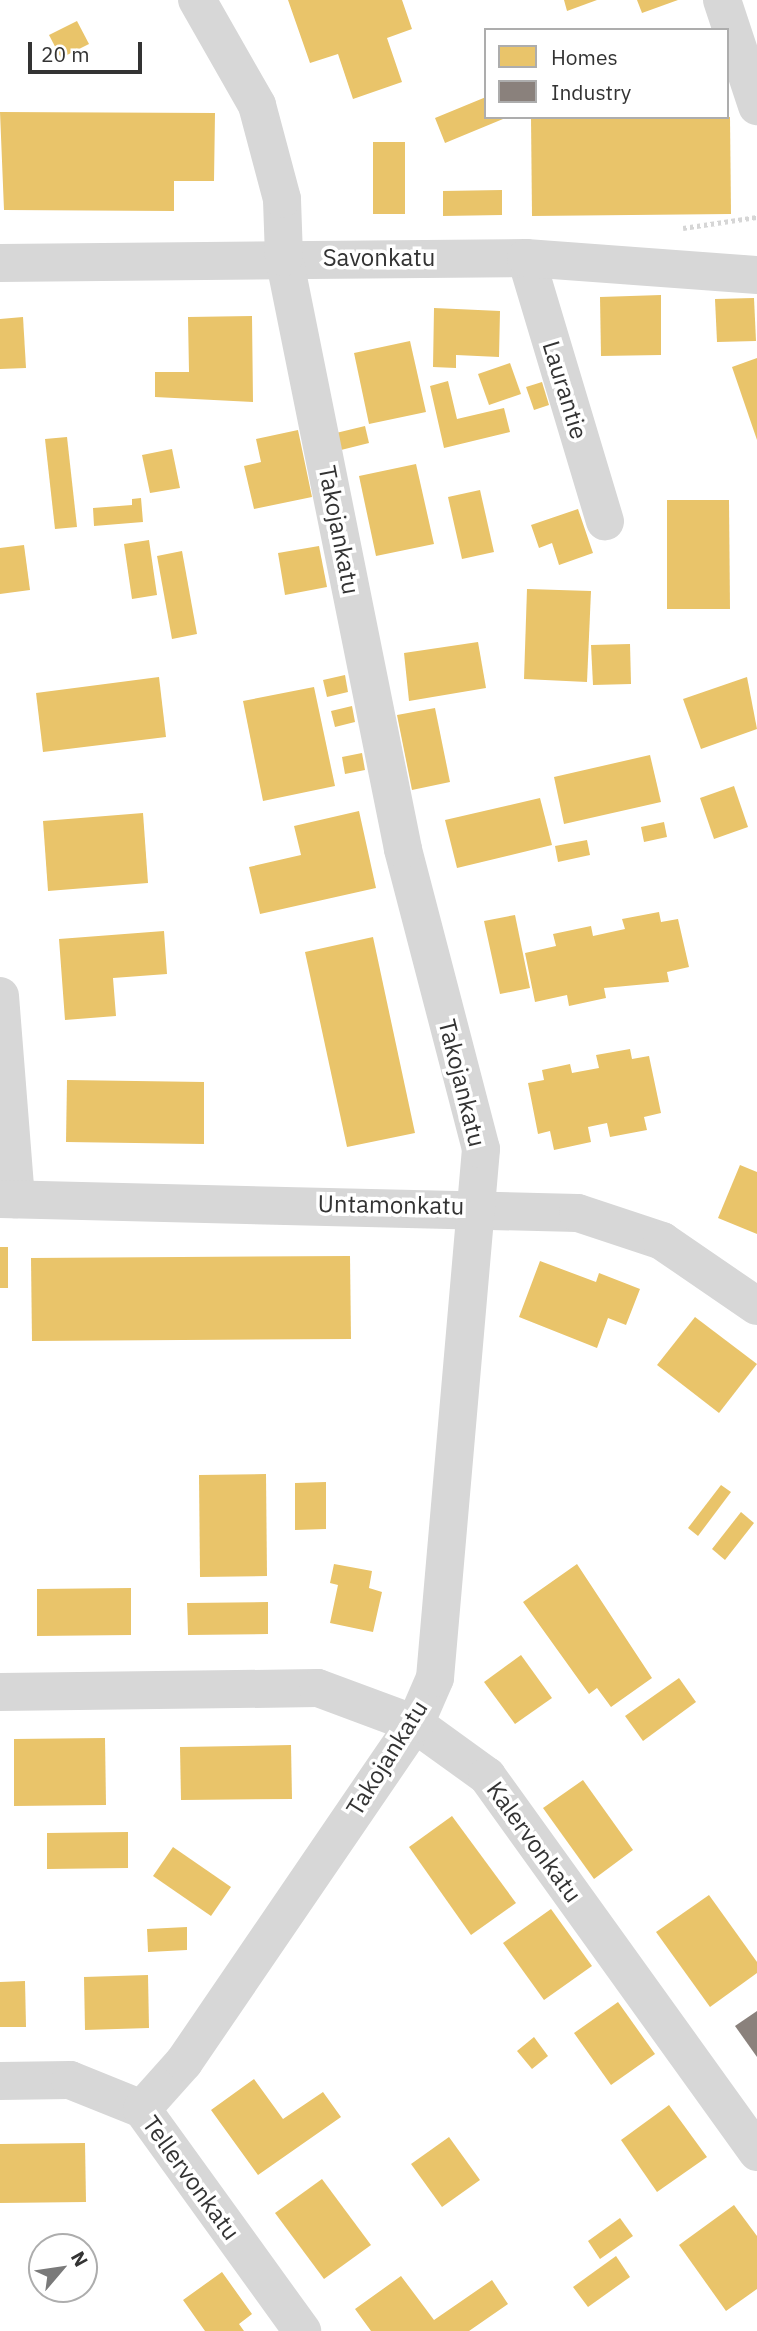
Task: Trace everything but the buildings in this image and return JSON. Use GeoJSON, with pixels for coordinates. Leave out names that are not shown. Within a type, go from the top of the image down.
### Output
{"type":"FeatureCollection","features":[{"type":"Feature","properties":{"kind":"street","name":"Takojankatu"},"geometry":{"type":"LineString","coordinates":[[142,2109],[184,2062],[415,1724],[435,1678],[481,1149],[402,849],[284,257],[282,199],[257,105],[197,0]]}},
{"type":"Feature","properties":{"kind":"street"},"geometry":{"type":"LineString","coordinates":[[722,0],[757,106]]}},
{"type":"Feature","properties":{"kind":"street","name":"Savonkatu"},"geometry":{"type":"LineString","coordinates":[[0,263],[284,257],[526,258],[757,275]]}},
{"type":"Feature","properties":{"kind":"street","name":"Laurantie"},"geometry":{"type":"LineString","coordinates":[[526,258],[605,521]]}},
{"type":"Feature","properties":{"kind":"street"},"geometry":{"type":"LineString","coordinates":[[0,996],[8,1199]]}},
{"type":"Feature","properties":{"kind":"street","name":"Untamonkatu"},"geometry":{"type":"LineString","coordinates":[[8,1199],[478,1206],[578,1213],[662,1241],[757,1306]]}},
{"type":"Feature","properties":{"kind":"street","name":"Kalervonkatu"},"geometry":{"type":"LineString","coordinates":[[0,1692],[318,1688],[415,1724],[487,1776],[757,2152]]}},
{"type":"Feature","properties":{"kind":"street","name":"Tellervonkatu"},"geometry":{"type":"LineString","coordinates":[[0,2081],[70,2080],[142,2109],[302,2331]]}}]}
